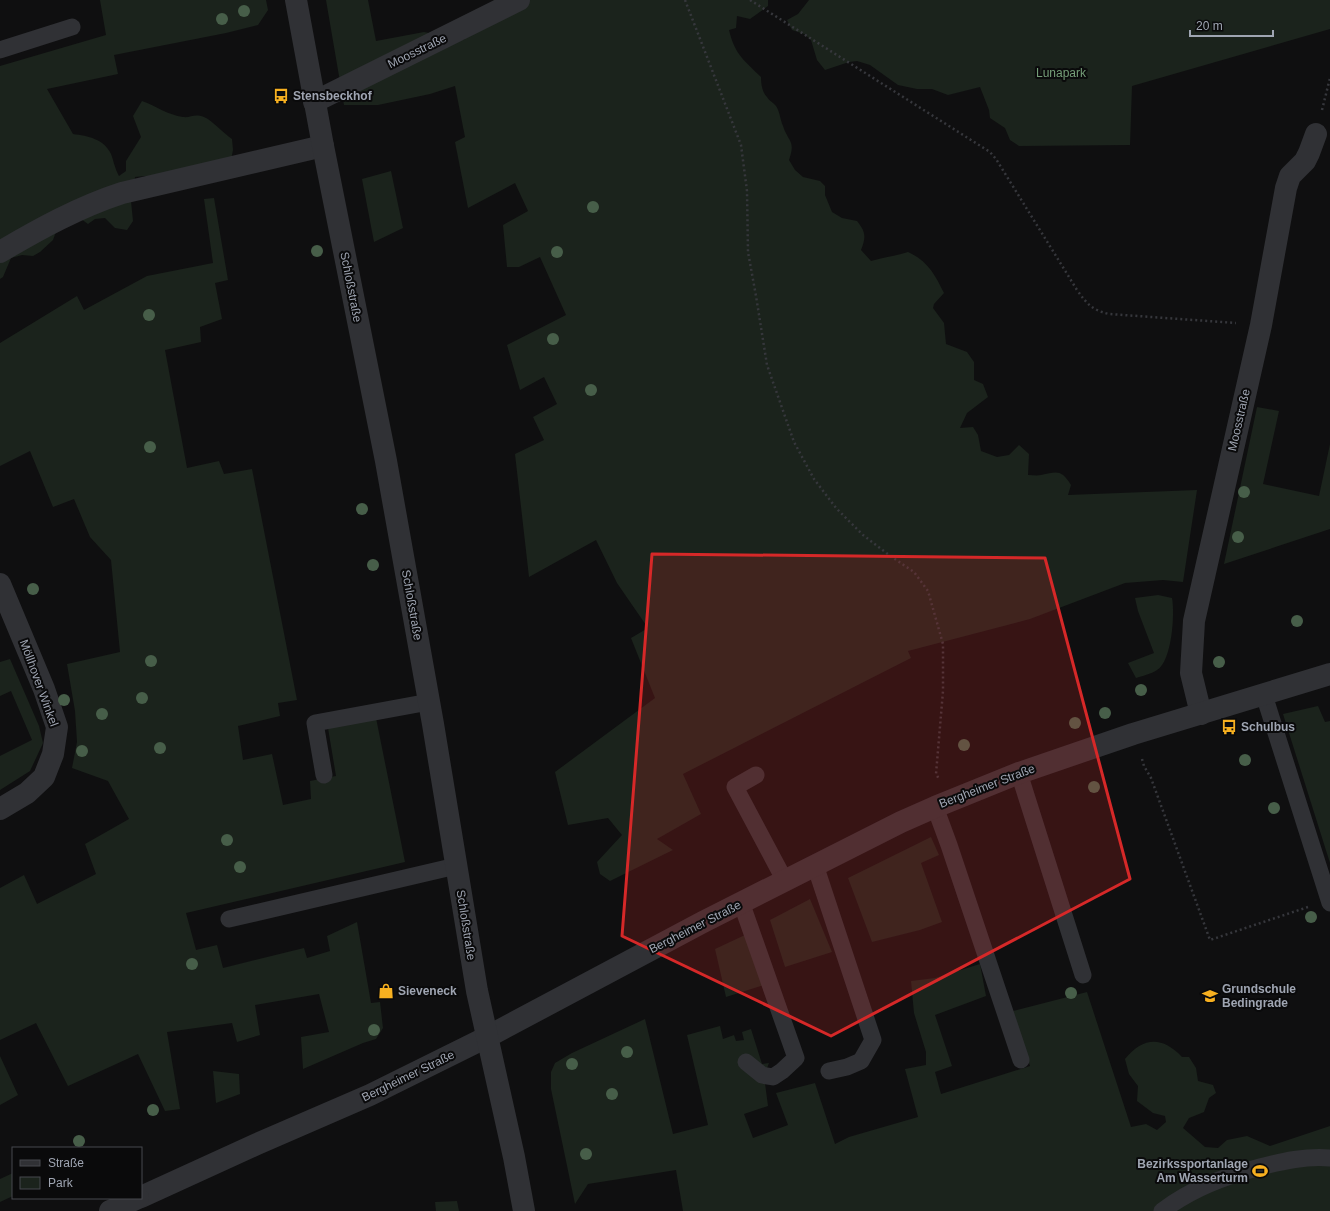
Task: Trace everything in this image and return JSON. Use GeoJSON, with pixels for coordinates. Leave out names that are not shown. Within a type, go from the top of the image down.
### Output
{"type":"FeatureCollection","features":[{"type":"Feature","properties":{"kind":"street","name":"Schloßstraße"},"geometry":{"type":"LineString","coordinates":[[296,0],[314,102],[386,461],[429,702],[477,991],[512,1149],[524,1211]]}},
{"type":"Feature","properties":{"kind":"street","name":"Moosstraße"},"geometry":{"type":"LineString","coordinates":[[314,102],[519,0]]}},
{"type":"Feature","properties":{"kind":"street","name":"Moosstraße"},"geometry":{"type":"LineString","coordinates":[[1201,714],[1190,673],[1194,621],[1261,325],[1286,188],[1290,176],[1305,161],[1316,134]]}},
{"type":"Feature","properties":{"kind":"street"},"geometry":{"type":"LineString","coordinates":[[0,252],[66,216],[101,200],[122,193],[323,146]]}},
{"type":"Feature","properties":{"kind":"street","name":"Möllhover Winkel"},"geometry":{"type":"LineString","coordinates":[[0,584],[44,689],[57,727],[53,754],[44,777],[27,793],[0,809]]}},
{"type":"Feature","properties":{"kind":"street","name":"Bergheimer Straße"},"geometry":{"type":"LineString","coordinates":[[142,1196],[370,1095],[487,1038],[535,1010],[741,902],[901,822],[1019,773],[1133,734],[1330,674]]}},
{"type":"Feature","properties":{"kind":"street","name":"Bergheimer Straße"},"geometry":{"type":"LineString","coordinates":[[110,1211],[136,1199]]}},
{"type":"Feature","properties":{"kind":"lane"},"geometry":{"type":"LineString","coordinates":[[0,50],[72,27]]}},
{"type":"Feature","properties":{"kind":"lane"},"geometry":{"type":"LineString","coordinates":[[1264,695],[1330,902]]}},
{"type":"Feature","properties":{"kind":"lane"},"geometry":{"type":"LineString","coordinates":[[324,775],[315,723],[429,702]]}},
{"type":"Feature","properties":{"kind":"lane"},"geometry":{"type":"LineString","coordinates":[[1019,773],[1082,975]]}},
{"type":"Feature","properties":{"kind":"lane"},"geometry":{"type":"LineString","coordinates":[[756,774],[735,787],[785,881]]}},
{"type":"Feature","properties":{"kind":"lane"},"geometry":{"type":"LineString","coordinates":[[942,804],[949,845],[1021,1060]]}},
{"type":"Feature","properties":{"kind":"lane"},"geometry":{"type":"LineString","coordinates":[[815,865],[874,1040],[861,1061],[847,1067],[828,1071]]}},
{"type":"Feature","properties":{"kind":"lane"},"geometry":{"type":"LineString","coordinates":[[229,919],[456,866]]}},
{"type":"Feature","properties":{"kind":"lane"},"geometry":{"type":"LineString","coordinates":[[741,902],[796,1058],[782,1071],[772,1077],[762,1075],[746,1062]]}},
{"type":"Feature","properties":{"kind":"lane"},"geometry":{"type":"LineString","coordinates":[[1162,1211],[1178,1199],[1206,1184],[1235,1174],[1293,1159],[1319,1157],[1330,1158]]}},
{"type":"Feature","properties":{"kind":"path"},"geometry":{"type":"LineString","coordinates":[[685,0],[741,145],[747,191],[748,252],[767,365],[794,442],[814,479],[836,508],[863,535],[914,572],[928,591],[943,644],[943,691],[936,774],[942,804]]}},
{"type":"Feature","properties":{"kind":"path"},"geometry":{"type":"LineString","coordinates":[[750,0],[990,152],[996,159],[1077,290],[1086,303],[1096,311],[1109,314],[1261,325]]}},
{"type":"Feature","properties":{"kind":"path"},"geometry":{"type":"LineString","coordinates":[[1316,134],[1330,78]]}},
{"type":"Feature","properties":{"kind":"path"},"geometry":{"type":"LineString","coordinates":[[1152,778],[1210,940],[1330,902]]}},
{"type":"Feature","properties":{"kind":"highlighted area"},"geometry":{"type":"Polygon","coordinates":[[[652,554],[1045,558],[1130,879],[831,1036],[622,936],[652,554]]]}},
{"type":"Feature","properties":{"kind":"green space"},"geometry":{"type":"Polygon","coordinates":[[[100,0],[266,0],[268,10],[258,25],[226,33],[114,55],[118,74],[47,89],[73,134],[95,139],[108,149],[119,176],[126,171],[126,161],[141,137],[133,116],[142,101],[178,116],[201,116],[211,121],[232,139],[233,150],[229,170],[159,184],[145,176],[135,177],[131,201],[133,221],[127,230],[115,228],[105,218],[95,219],[88,224],[70,211],[62,215],[53,240],[40,252],[33,256],[22,255],[11,258],[3,277],[0,279],[0,66],[106,35],[100,0]]]}},
{"type":"Feature","properties":{"kind":"green space"},"geometry":{"type":"Polygon","coordinates":[[[326,0],[368,0],[376,41],[424,32],[464,40],[494,0],[768,0],[768,6],[750,19],[737,16],[736,28],[729,30],[734,46],[745,61],[761,77],[764,93],[777,108],[792,148],[789,160],[795,170],[803,177],[820,181],[825,186],[825,195],[832,212],[842,218],[857,221],[864,232],[864,242],[861,250],[871,261],[908,252],[926,264],[937,280],[944,293],[934,304],[933,308],[944,323],[946,344],[967,352],[974,362],[974,380],[983,384],[988,397],[967,413],[960,428],[973,427],[978,435],[981,451],[997,457],[1009,455],[1019,445],[1029,454],[1028,475],[1061,474],[1071,485],[1068,495],[1197,490],[1183,582],[1163,580],[1125,583],[1030,619],[908,651],[911,658],[683,774],[701,814],[657,839],[673,850],[610,881],[600,874],[597,862],[622,835],[608,818],[568,825],[555,772],[655,698],[631,638],[648,628],[617,583],[596,540],[529,577],[515,454],[544,440],[533,417],[557,404],[544,377],[520,390],[507,345],[566,315],[540,257],[519,267],[507,267],[503,225],[528,211],[515,183],[468,208],[455,142],[465,137],[455,86],[430,94],[378,105],[344,105],[326,0]]]}},
{"type":"Feature","properties":{"kind":"green space","name":"Lunapark"},"geometry":{"type":"Polygon","coordinates":[[[809,0],[1330,0],[1330,29],[1132,86],[1130,145],[1019,146],[1010,140],[1005,128],[990,118],[989,110],[980,87],[948,95],[932,89],[917,89],[898,85],[870,65],[857,61],[849,62],[825,70],[817,60],[811,40],[804,34],[792,30],[787,20],[798,14],[809,0]]]}},
{"type":"Feature","properties":{"kind":"green space"},"geometry":{"type":"Polygon","coordinates":[[[391,171],[403,228],[374,242],[362,179],[391,171]]]}},
{"type":"Feature","properties":{"kind":"green space"},"geometry":{"type":"Polygon","coordinates":[[[214,198],[228,280],[215,283],[222,319],[200,327],[201,342],[165,350],[187,468],[219,461],[224,474],[252,469],[297,700],[278,703],[280,716],[238,726],[243,760],[272,754],[283,805],[311,799],[310,781],[336,776],[327,722],[375,713],[405,862],[186,913],[196,950],[217,945],[223,968],[304,948],[307,958],[330,951],[327,936],[357,922],[371,1003],[380,1002],[383,1028],[376,1039],[363,1043],[303,1069],[301,1037],[329,1032],[319,994],[255,1005],[260,1035],[237,1042],[232,1023],[167,1032],[180,1109],[165,1111],[138,1054],[68,1086],[36,1023],[0,1040],[0,888],[24,875],[37,904],[96,874],[85,844],[129,819],[108,781],[72,768],[77,742],[75,711],[67,664],[120,652],[111,560],[90,537],[74,499],[53,507],[30,451],[0,466],[0,343],[77,296],[84,310],[147,276],[213,263],[204,199],[214,198]]]}},
{"type":"Feature","properties":{"kind":"green space"},"geometry":{"type":"Polygon","coordinates":[[[1257,407],[1279,411],[1263,484],[1319,496],[1330,444],[1330,529],[1224,564],[1257,407]]]}},
{"type":"Feature","properties":{"kind":"green space"},"geometry":{"type":"Polygon","coordinates":[[[1158,595],[1172,598],[1173,625],[1169,647],[1162,665],[1157,670],[1136,678],[1128,663],[1154,653],[1138,611],[1135,598],[1158,595]]]}},
{"type":"Feature","properties":{"kind":"green space"},"geometry":{"type":"Polygon","coordinates":[[[10,659],[39,726],[43,743],[30,771],[0,790],[0,756],[32,740],[11,691],[0,696],[0,662],[10,659]]]}},
{"type":"Feature","properties":{"kind":"green space"},"geometry":{"type":"Polygon","coordinates":[[[1318,706],[1325,722],[1330,721],[1330,863],[1283,714],[1318,706]]]}},
{"type":"Feature","properties":{"kind":"green space"},"geometry":{"type":"Polygon","coordinates":[[[931,837],[939,855],[921,863],[942,922],[920,930],[872,942],[848,878],[931,837]]]}},
{"type":"Feature","properties":{"kind":"green space"},"geometry":{"type":"Polygon","coordinates":[[[810,899],[832,952],[785,967],[770,920],[810,899]]]}},
{"type":"Feature","properties":{"kind":"green space"},"geometry":{"type":"Polygon","coordinates":[[[747,934],[764,985],[726,997],[715,949],[747,934]]]}},
{"type":"Feature","properties":{"kind":"green space"},"geometry":{"type":"Polygon","coordinates":[[[980,964],[986,996],[935,1015],[952,1066],[935,1072],[941,1094],[1030,1066],[1013,1011],[1087,992],[1131,1127],[1146,1124],[1157,1130],[1166,1122],[1165,1116],[1153,1113],[1137,1101],[1138,1086],[1129,1074],[1125,1059],[1139,1046],[1146,1043],[1153,1042],[1167,1045],[1182,1057],[1189,1057],[1196,1068],[1198,1081],[1213,1085],[1216,1093],[1209,1098],[1204,1112],[1189,1118],[1183,1128],[1205,1147],[1218,1148],[1227,1140],[1247,1136],[1270,1146],[1330,1126],[1330,1211],[683,1211],[676,1170],[588,1184],[575,1204],[551,1089],[551,1072],[555,1063],[572,1053],[645,1019],[673,1134],[708,1125],[687,1035],[720,1026],[723,1039],[734,1035],[736,1041],[744,1040],[742,1032],[751,1029],[762,1064],[769,1063],[764,1076],[768,1106],[744,1114],[753,1138],[788,1125],[776,1093],[815,1083],[835,1144],[849,1137],[918,1117],[905,1069],[926,1065],[926,1052],[914,1013],[911,981],[935,978],[980,964]]]}},
{"type":"Feature","properties":{"kind":"green space"},"geometry":{"type":"Polygon","coordinates":[[[0,1056],[18,1095],[0,1105],[0,1056]]]}},
{"type":"Feature","properties":{"kind":"green space"},"geometry":{"type":"Polygon","coordinates":[[[213,1071],[239,1074],[240,1094],[216,1103],[213,1071]]]}},
{"type":"Feature","properties":{"kind":"green space"},"geometry":{"type":"Polygon","coordinates":[[[12,1173],[12,1196],[0,1202],[0,1179],[12,1173]]]}},
{"type":"Feature","properties":{"kind":"green space"},"geometry":{"type":"Polygon","coordinates":[[[457,1201],[459,1211],[436,1211],[435,1202],[457,1201]]]}},
{"type":"Feature","properties":{"kind":"place","name":"Stensbeckhof"},"geometry":{"type":"Point","coordinates":[281,96]}},
{"type":"Feature","properties":{"kind":"place","name":"Schulbus"},"geometry":{"type":"Point","coordinates":[1229,727]}},
{"type":"Feature","properties":{"kind":"place","name":"Sieveneck"},"geometry":{"type":"Point","coordinates":[386,991]}},
{"type":"Feature","properties":{"kind":"place","name":"Grundschule Bedingrade"},"geometry":{"type":"Point","coordinates":[1210,996]}},
{"type":"Feature","properties":{"kind":"place","name":"Bezirkssportanlage Am Wasserturm"},"geometry":{"type":"Point","coordinates":[1260,1171]}}]}
